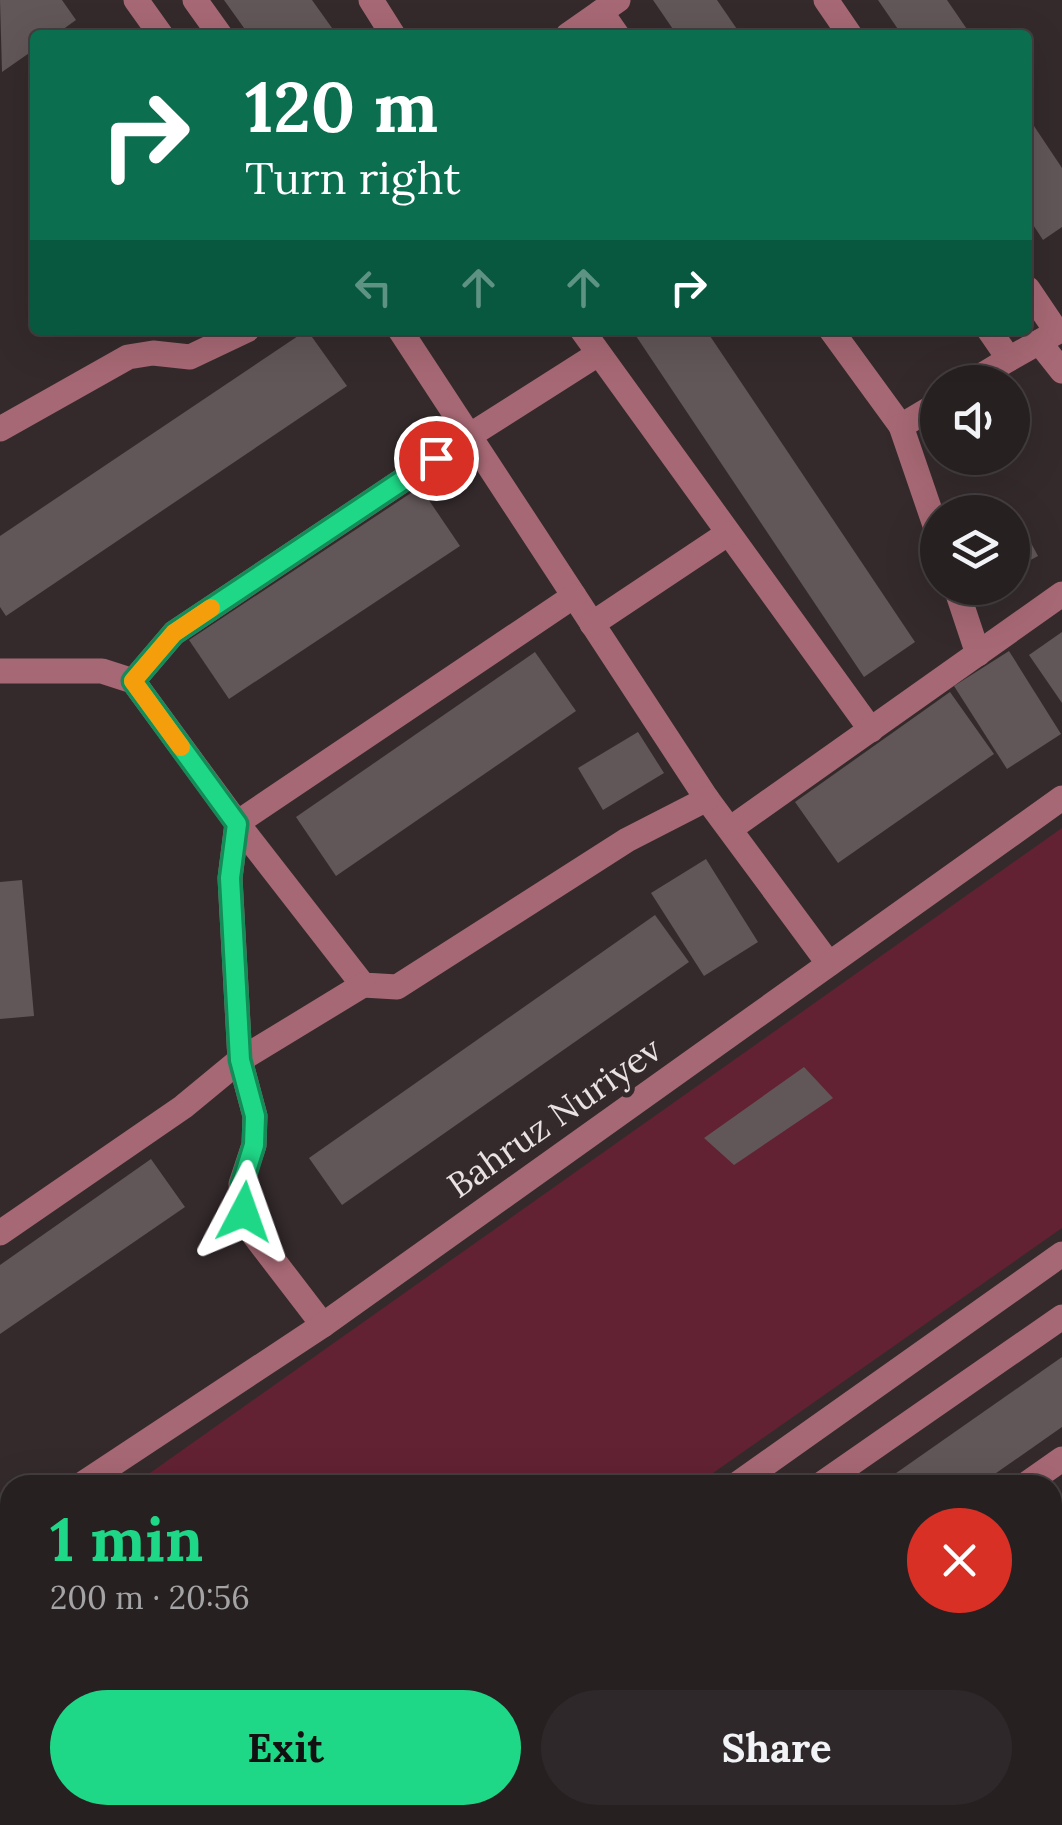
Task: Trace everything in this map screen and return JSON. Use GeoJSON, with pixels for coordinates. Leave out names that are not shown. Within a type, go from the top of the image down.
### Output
{"type":"FeatureCollection","features":[{"type":"Feature","properties":{"kind":"street"},"geometry":{"type":"LineString","coordinates":[[136,0],[157,30]]}},
{"type":"Feature","properties":{"kind":"street"},"geometry":{"type":"LineString","coordinates":[[195,0],[216,30]]}},
{"type":"Feature","properties":{"kind":"street"},"geometry":{"type":"LineString","coordinates":[[371,0],[390,30]]}},
{"type":"Feature","properties":{"kind":"street"},"geometry":{"type":"LineString","coordinates":[[826,0],[847,30]]}},
{"type":"Feature","properties":{"kind":"street"},"geometry":{"type":"LineString","coordinates":[[575,30],[610,6]]}},
{"type":"Feature","properties":{"kind":"street"},"geometry":{"type":"LineString","coordinates":[[999,365],[1058,332],[1032,295]]}},
{"type":"Feature","properties":{"kind":"street"},"geometry":{"type":"LineString","coordinates":[[0,429],[128,357],[154,354],[190,358],[237,335]]}},
{"type":"Feature","properties":{"kind":"street"},"geometry":{"type":"LineString","coordinates":[[403,335],[707,799],[829,964]]}},
{"type":"Feature","properties":{"kind":"street"},"geometry":{"type":"LineString","coordinates":[[585,335],[871,730]]}},
{"type":"Feature","properties":{"kind":"street"},"geometry":{"type":"LineString","coordinates":[[835,335],[901,426],[925,495]]}},
{"type":"Feature","properties":{"kind":"street"},"geometry":{"type":"LineString","coordinates":[[992,335],[1009,359]]}},
{"type":"Feature","properties":{"kind":"street"},"geometry":{"type":"LineString","coordinates":[[1039,342],[1062,371]]}},
{"type":"Feature","properties":{"kind":"street"},"geometry":{"type":"LineString","coordinates":[[133,681],[174,633],[598,354]]}},
{"type":"Feature","properties":{"kind":"street"},"geometry":{"type":"LineString","coordinates":[[901,426],[920,415]]}},
{"type":"Feature","properties":{"kind":"street"},"geometry":{"type":"LineString","coordinates":[[592,624],[727,534]]}},
{"type":"Feature","properties":{"kind":"street"},"geometry":{"type":"LineString","coordinates":[[730,829],[1062,594]]}},
{"type":"Feature","properties":{"kind":"street"},"geometry":{"type":"LineString","coordinates":[[324,1324],[254,1234],[244,1212],[242,1184],[254,1145],[255,1116],[240,1060],[230,878],[237,824],[574,596]]}},
{"type":"Feature","properties":{"kind":"street"},"geometry":{"type":"LineString","coordinates":[[962,605],[978,654]]}},
{"type":"Feature","properties":{"kind":"street"},"geometry":{"type":"LineString","coordinates":[[0,671],[102,672],[133,681],[237,824],[363,985]]}},
{"type":"Feature","properties":{"kind":"street","name":"Bahruz Nuriyev"},"geometry":{"type":"LineString","coordinates":[[96,1475],[324,1324],[1062,798]]}},
{"type":"Feature","properties":{"kind":"street"},"geometry":{"type":"LineString","coordinates":[[0,1234],[184,1107],[240,1060],[363,985],[397,987],[627,840],[707,799]]}},
{"type":"Feature","properties":{"kind":"street"},"geometry":{"type":"LineString","coordinates":[[750,1475],[1062,1254]]}},
{"type":"Feature","properties":{"kind":"street"},"geometry":{"type":"LineString","coordinates":[[834,1475],[1062,1317]]}},
{"type":"Feature","properties":{"kind":"street"},"geometry":{"type":"LineString","coordinates":[[1039,1475],[1062,1459]]}},
{"type":"Feature","properties":{"kind":"shaded area"},"geometry":{"type":"Polygon","coordinates":[[[1062,828],[1062,1228],[710,1475],[147,1475],[1062,828]]]}},
{"type":"Feature","properties":{"kind":"building"},"geometry":{"type":"Polygon","coordinates":[[[0,0],[62,0],[76,20],[62,30],[30,30],[30,52],[2,72],[0,0]]]}},
{"type":"Feature","properties":{"kind":"building"},"geometry":{"type":"Polygon","coordinates":[[[224,0],[312,0],[333,30],[245,30],[224,0]]]}},
{"type":"Feature","properties":{"kind":"building"},"geometry":{"type":"Polygon","coordinates":[[[653,0],[717,0],[738,30],[674,30],[653,0]]]}},
{"type":"Feature","properties":{"kind":"building"},"geometry":{"type":"Polygon","coordinates":[[[878,0],[947,0],[968,30],[899,30],[878,0]]]}},
{"type":"Feature","properties":{"kind":"building"},"geometry":{"type":"Polygon","coordinates":[[[1032,123],[1062,168],[1062,227],[1043,240],[1032,223],[1032,123]]]}},
{"type":"Feature","properties":{"kind":"building"},"geometry":{"type":"Polygon","coordinates":[[[300,335],[311,335],[347,386],[6,616],[0,607],[0,536],[300,335]]]}},
{"type":"Feature","properties":{"kind":"building"},"geometry":{"type":"Polygon","coordinates":[[[635,335],[709,335],[915,642],[864,677],[635,335]]]}},
{"type":"Feature","properties":{"kind":"building"},"geometry":{"type":"Polygon","coordinates":[[[420,487],[460,546],[229,699],[189,640],[420,487]]]}},
{"type":"Feature","properties":{"kind":"building"},"geometry":{"type":"Polygon","coordinates":[[[1030,541],[1038,556],[1030,560],[1030,541]]]}},
{"type":"Feature","properties":{"kind":"building"},"geometry":{"type":"Polygon","coordinates":[[[1062,632],[1062,703],[1029,655],[1062,632]]]}},
{"type":"Feature","properties":{"kind":"building"},"geometry":{"type":"Polygon","coordinates":[[[1009,651],[1061,734],[1007,769],[954,686],[1009,651]]]}},
{"type":"Feature","properties":{"kind":"building"},"geometry":{"type":"Polygon","coordinates":[[[535,652],[576,711],[336,876],[296,817],[535,652]]]}},
{"type":"Feature","properties":{"kind":"building"},"geometry":{"type":"Polygon","coordinates":[[[950,692],[994,754],[838,863],[795,802],[950,692]]]}},
{"type":"Feature","properties":{"kind":"building"},"geometry":{"type":"Polygon","coordinates":[[[638,732],[664,773],[603,810],[578,768],[638,732]]]}},
{"type":"Feature","properties":{"kind":"building"},"geometry":{"type":"Polygon","coordinates":[[[706,859],[758,942],[704,976],[651,893],[706,859]]]}},
{"type":"Feature","properties":{"kind":"building"},"geometry":{"type":"Polygon","coordinates":[[[22,880],[34,1016],[0,1019],[0,882],[22,880]]]}},
{"type":"Feature","properties":{"kind":"building"},"geometry":{"type":"Polygon","coordinates":[[[655,915],[689,962],[342,1205],[309,1158],[655,915]]]}},
{"type":"Feature","properties":{"kind":"building"},"geometry":{"type":"Polygon","coordinates":[[[804,1067],[833,1098],[734,1165],[704,1138],[804,1067]]]}},
{"type":"Feature","properties":{"kind":"building"},"geometry":{"type":"Polygon","coordinates":[[[151,1159],[185,1207],[0,1334],[0,1265],[151,1159]]]}},
{"type":"Feature","properties":{"kind":"building"},"geometry":{"type":"Polygon","coordinates":[[[1062,1357],[1062,1427],[993,1475],[893,1475],[1062,1357]]]}},
{"type":"Feature","properties":{"kind":"slow traffic"},"geometry":{"type":"LineString","coordinates":[[181,747],[133,681],[174,633],[211,608]]}},
{"type":"Feature","properties":{"kind":"route"},"geometry":{"type":"LineString","coordinates":[[244,1212],[242,1184],[254,1145],[255,1116],[240,1060],[230,878],[237,824],[133,681],[174,633],[436,458]]}}]}
